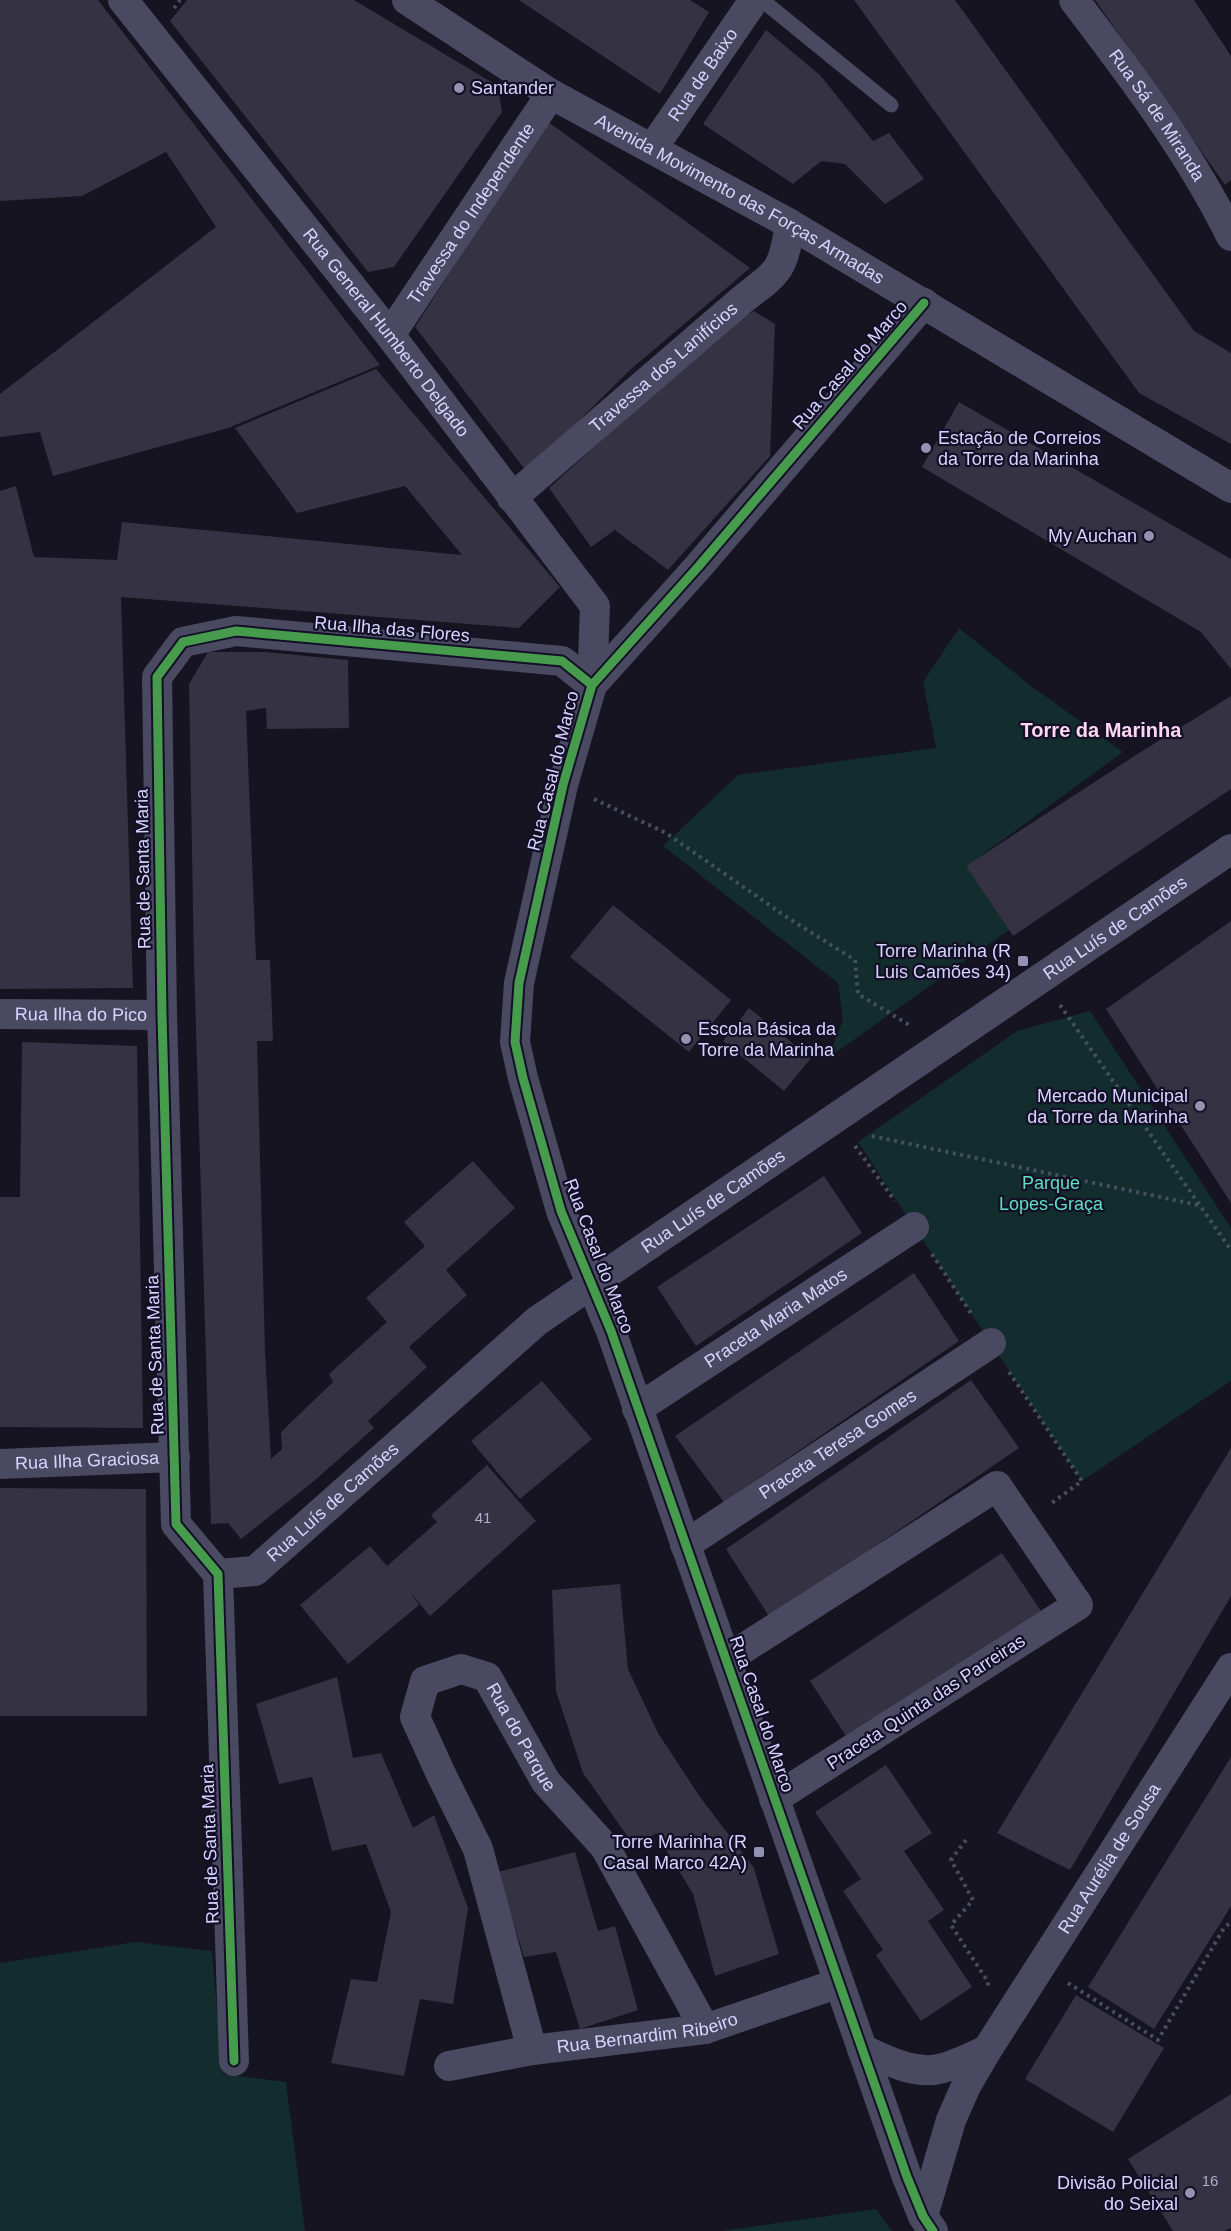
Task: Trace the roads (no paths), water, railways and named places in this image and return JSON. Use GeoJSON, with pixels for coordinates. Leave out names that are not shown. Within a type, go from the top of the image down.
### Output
{"type":"FeatureCollection","features":[{"type":"Feature","properties":{"kind":"street","name":"Rua General Humberto Delgado"},"geometry":{"type":"LineString","coordinates":[[123,0],[390,335],[595,606],[592,686]]}},
{"type":"Feature","properties":{"kind":"street","name":"Avenida Movimento das Forças Armadas"},"geometry":{"type":"LineString","coordinates":[[407,0],[551,94],[790,224],[1231,488]]}},
{"type":"Feature","properties":{"kind":"street","name":"Rua de Baixo"},"geometry":{"type":"LineString","coordinates":[[652,149],[754,0]]}},
{"type":"Feature","properties":{"kind":"street","name":"Rua Sá de Miranda"},"geometry":{"type":"LineString","coordinates":[[1074,0],[1224,202],[1231,236]]}},
{"type":"Feature","properties":{"kind":"street","name":"Travessa do Independente"},"geometry":{"type":"LineString","coordinates":[[390,335],[551,94]]}},
{"type":"Feature","properties":{"kind":"street","name":"Travessa dos Lanifícios"},"geometry":{"type":"LineString","coordinates":[[512,498],[742,299],[772,276],[781,266],[785,256],[790,224]]}},
{"type":"Feature","properties":{"kind":"street","name":"Rua Casal do Marco"},"geometry":{"type":"LineString","coordinates":[[924,303],[698,567],[592,686],[563,785],[519,983],[515,1042],[561,1211],[610,1331],[727,1659],[906,2177],[928,2224]]}},
{"type":"Feature","properties":{"kind":"street","name":"Rua Ilha das Flores"},"geometry":{"type":"LineString","coordinates":[[183,642],[236,631],[562,661],[592,686]]}},
{"type":"Feature","properties":{"kind":"street","name":"Rua de Santa Maria"},"geometry":{"type":"LineString","coordinates":[[183,642],[157,677],[162,1015],[176,1524],[218,1574],[234,2061]]}},
{"type":"Feature","properties":{"kind":"street","name":"Rua Luís de Camões"},"geometry":{"type":"LineString","coordinates":[[218,1574],[255,1571],[537,1321],[591,1283],[829,1131],[943,1045],[1231,849]]}},
{"type":"Feature","properties":{"kind":"street","name":"Rua Ilha do Pico"},"geometry":{"type":"LineString","coordinates":[[0,1014],[162,1015]]}},
{"type":"Feature","properties":{"kind":"street","name":"Praceta Maria Matos"},"geometry":{"type":"LineString","coordinates":[[637,1408],[914,1227]]}},
{"type":"Feature","properties":{"kind":"street","name":"Praceta Teresa Gomes"},"geometry":{"type":"LineString","coordinates":[[686,1545],[991,1343]]}},
{"type":"Feature","properties":{"kind":"street","name":"Rua Ilha Graciosa"},"geometry":{"type":"LineString","coordinates":[[0,1464],[175,1457]]}},
{"type":"Feature","properties":{"kind":"street","name":"Praceta Quinta das Parreiras"},"geometry":{"type":"LineString","coordinates":[[727,1659],[997,1486],[1078,1605],[774,1799]]}},
{"type":"Feature","properties":{"kind":"street","name":"Rua Aurélia de Sousa"},"geometry":{"type":"LineString","coordinates":[[928,2224],[951,2120],[966,2086],[1231,1668]]}},
{"type":"Feature","properties":{"kind":"street","name":"Rua do Parque"},"geometry":{"type":"LineString","coordinates":[[532,2050],[478,1849],[415,1717],[425,1681],[461,1669],[487,1677],[546,1782],[605,1848],[705,2029]]}},
{"type":"Feature","properties":{"kind":"street","name":"Rua Bernardim Ribeiro"},"geometry":{"type":"LineString","coordinates":[[450,2066],[532,2050],[705,2029],[839,1983]]}},
{"type":"Feature","properties":{"kind":"street"},"geometry":{"type":"LineString","coordinates":[[862,2049],[900,2066],[922,2070],[942,2069],[987,2050]]}},
{"type":"Feature","properties":{"kind":"lane"},"geometry":{"type":"LineString","coordinates":[[762,0],[891,105]]}},
{"type":"Feature","properties":{"kind":"place","name":"Santander"},"geometry":{"type":"Point","coordinates":[459,88]}},
{"type":"Feature","properties":{"kind":"place","name":"Estação de Correios da Torre da Marinha"},"geometry":{"type":"Point","coordinates":[926,448]}},
{"type":"Feature","properties":{"kind":"place","name":"My Auchan"},"geometry":{"type":"Point","coordinates":[1149,536]}},
{"type":"Feature","properties":{"kind":"place","name":"Torre Marinha (R Luis Camões 34)"},"geometry":{"type":"Point","coordinates":[1023,961]}},
{"type":"Feature","properties":{"kind":"place","name":"Escola Básica da Torre da Marinha"},"geometry":{"type":"Point","coordinates":[686,1039]}},
{"type":"Feature","properties":{"kind":"place","name":"Mercado Municipal da Torre da Marinha"},"geometry":{"type":"Point","coordinates":[1200,1106]}},
{"type":"Feature","properties":{"kind":"place","name":"Torre Marinha (R Casal Marco 42A)"},"geometry":{"type":"Point","coordinates":[759,1852]}},
{"type":"Feature","properties":{"kind":"place","name":"Divisão Policial do Seixal"},"geometry":{"type":"Point","coordinates":[1190,2193]}},
{"type":"Feature","properties":{"kind":"district","name":"Torre da Marinha"},"geometry":{"type":"Point","coordinates":[1101,730]}},
{"type":"Feature","properties":{"kind":"park label","name":"Parque Lopes-Graça"},"geometry":{"type":"Point","coordinates":[1051,1193]}}]}
